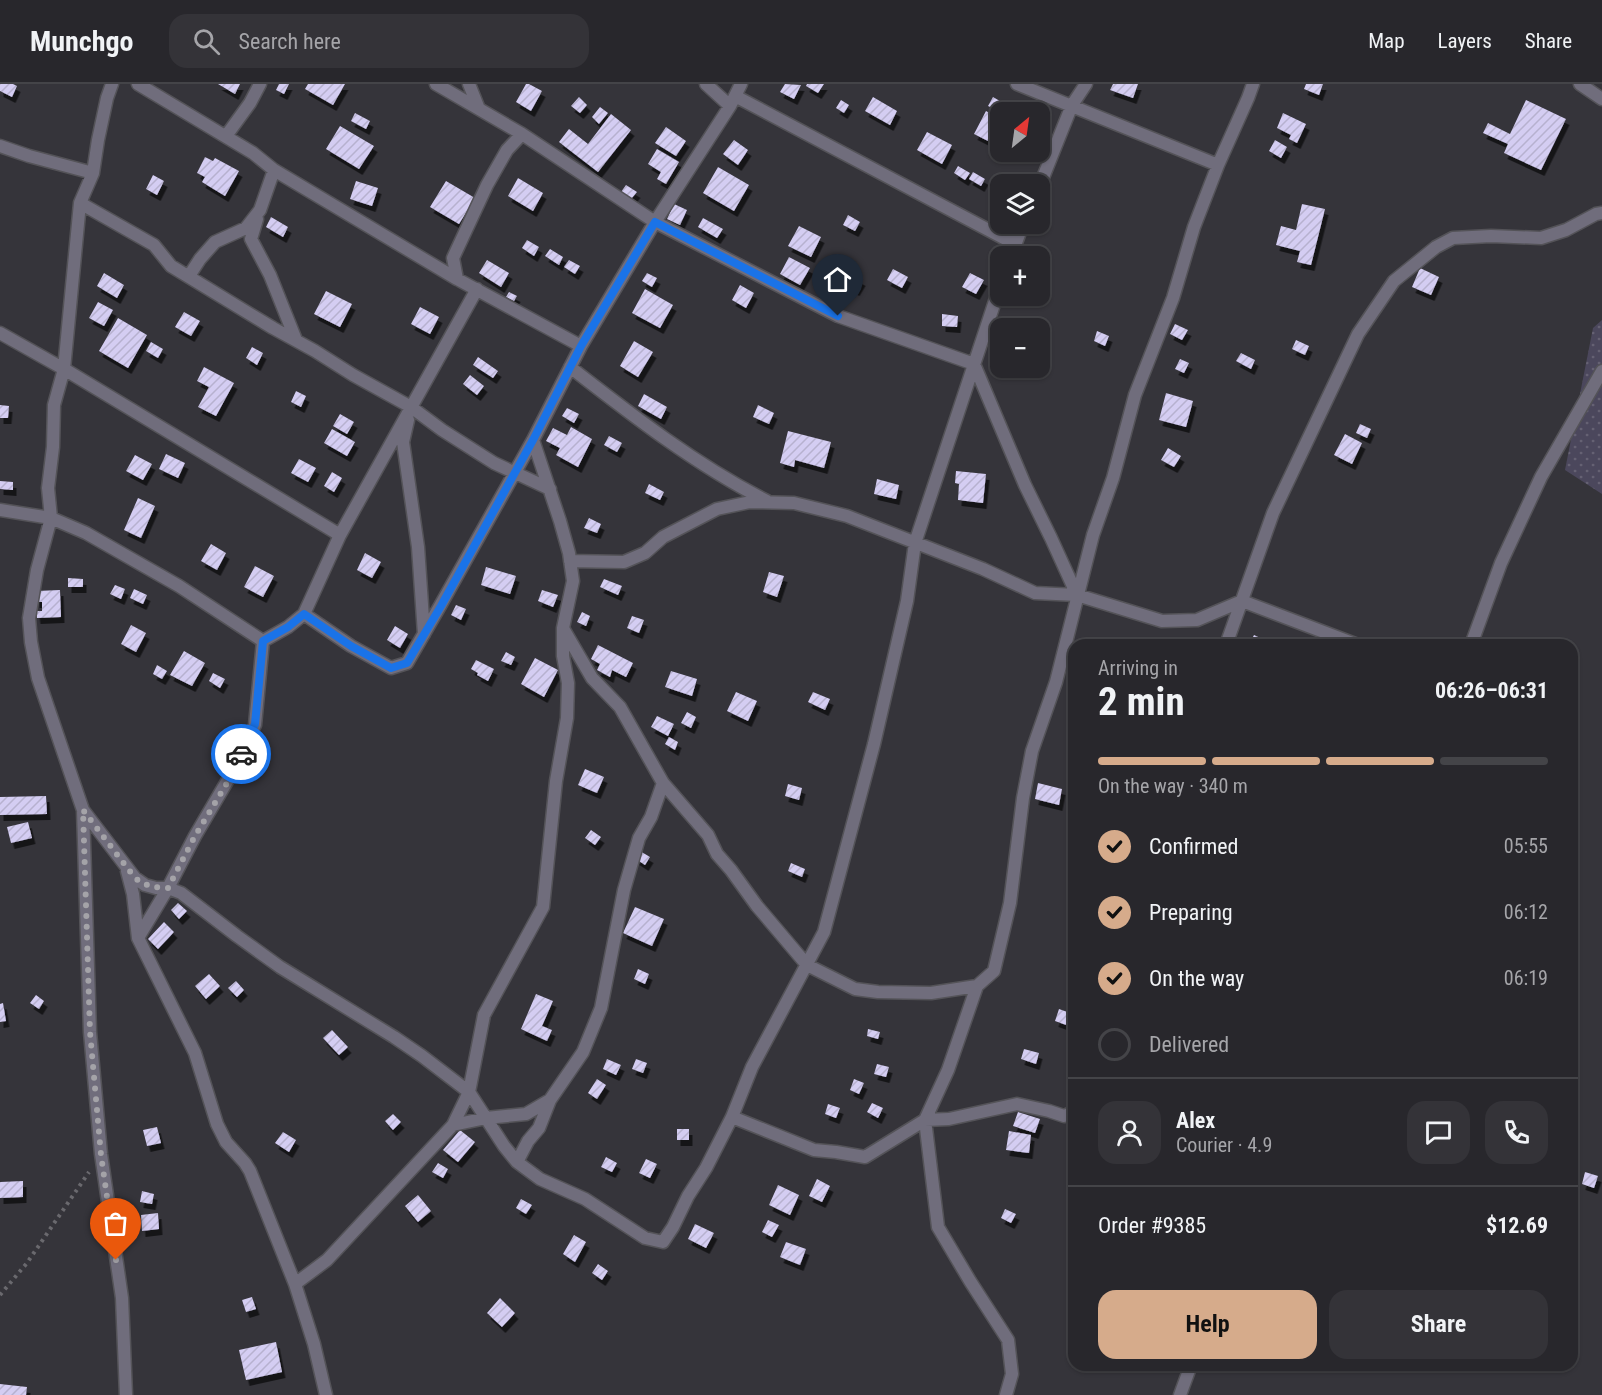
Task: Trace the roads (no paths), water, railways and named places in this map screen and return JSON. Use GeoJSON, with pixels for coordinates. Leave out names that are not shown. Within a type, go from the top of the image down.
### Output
{"type":"FeatureCollection","features":[{"type":"Feature","properties":{"kind":"street"},"geometry":{"type":"LineString","coordinates":[[112,84],[98,140],[93,173],[80,204],[64,369],[54,405],[53,447],[48,488],[51,518],[37,570],[29,618],[38,678],[83,810],[90,1032],[101,1155],[122,1298],[126,1395]]}},
{"type":"Feature","properties":{"kind":"street"},"geometry":{"type":"LineString","coordinates":[[138,84],[253,153],[274,170],[457,279],[581,346]]}},
{"type":"Feature","properties":{"kind":"street"},"geometry":{"type":"LineString","coordinates":[[226,136],[250,103],[260,84]]}},
{"type":"Feature","properties":{"kind":"street"},"geometry":{"type":"LineString","coordinates":[[436,84],[522,134],[655,222],[838,316],[974,364],[1025,485],[1077,595]]}},
{"type":"Feature","properties":{"kind":"street"},"geometry":{"type":"LineString","coordinates":[[469,84],[479,109]]}},
{"type":"Feature","properties":{"kind":"street"},"geometry":{"type":"LineString","coordinates":[[706,84],[732,101],[1015,244],[1019,234]]}},
{"type":"Feature","properties":{"kind":"street"},"geometry":{"type":"LineString","coordinates":[[304,614],[351,646],[391,668],[407,663],[533,440],[581,346],[741,84]]}},
{"type":"Feature","properties":{"kind":"street"},"geometry":{"type":"LineString","coordinates":[[1017,84],[1218,165]]}},
{"type":"Feature","properties":{"kind":"street"},"geometry":{"type":"LineString","coordinates":[[1044,174],[1072,105],[1086,84]]}},
{"type":"Feature","properties":{"kind":"street"},"geometry":{"type":"LineString","coordinates":[[1006,1395],[1012,1374],[1008,1340],[938,1227],[925,1120],[948,1070],[977,986],[994,971],[1010,903],[1023,798],[1032,751],[1056,682],[1093,535],[1113,478],[1135,395],[1173,298],[1194,227],[1252,84]]}},
{"type":"Feature","properties":{"kind":"street"},"geometry":{"type":"LineString","coordinates":[[1580,84],[1602,99]]}},
{"type":"Feature","properties":{"kind":"street"},"geometry":{"type":"LineString","coordinates":[[457,279],[453,258],[487,185],[507,150],[522,134]]}},
{"type":"Feature","properties":{"kind":"street"},"geometry":{"type":"LineString","coordinates":[[0,146],[93,173]]}},
{"type":"Feature","properties":{"kind":"street"},"geometry":{"type":"LineString","coordinates":[[274,170],[250,239],[270,275],[296,340]]}},
{"type":"Feature","properties":{"kind":"street"},"geometry":{"type":"LineString","coordinates":[[80,204],[154,245],[171,266],[411,407],[494,463],[550,489]]}},
{"type":"Feature","properties":{"kind":"street"},"geometry":{"type":"LineString","coordinates":[[189,276],[215,242],[246,228],[260,210]]}},
{"type":"Feature","properties":{"kind":"street"},"geometry":{"type":"LineString","coordinates":[[1228,639],[1273,513],[1358,334],[1395,281],[1436,247],[1453,238],[1491,236],[1541,238],[1566,230],[1602,213]]}},
{"type":"Feature","properties":{"kind":"street"},"geometry":{"type":"LineString","coordinates":[[263,641],[288,627],[304,614],[340,535],[477,289]]}},
{"type":"Feature","properties":{"kind":"street"},"geometry":{"type":"LineString","coordinates":[[83,810],[135,878],[145,885],[181,892],[280,967],[394,1037],[469,1092],[517,1162],[540,1179],[585,1199],[645,1238],[663,1242],[706,1168],[732,1117],[752,1067],[824,932],[874,744],[907,601],[915,543],[993,306]]}},
{"type":"Feature","properties":{"kind":"street"},"geometry":{"type":"LineString","coordinates":[[0,333],[340,535]]}},
{"type":"Feature","properties":{"kind":"street"},"geometry":{"type":"LineString","coordinates":[[570,367],[626,411],[691,457],[771,502]]}},
{"type":"Feature","properties":{"kind":"street"},"geometry":{"type":"LineString","coordinates":[[1473,639],[1501,563],[1541,477],[1602,371]]}},
{"type":"Feature","properties":{"kind":"street"},"geometry":{"type":"LineString","coordinates":[[411,407],[403,442],[418,547],[424,634]]}},
{"type":"Feature","properties":{"kind":"street"},"geometry":{"type":"LineString","coordinates":[[295,1284],[327,1260],[348,1239],[453,1125],[469,1092],[484,1015],[543,907],[556,781],[567,718],[568,683],[563,656],[563,628],[573,581],[560,521],[533,440]]}},
{"type":"Feature","properties":{"kind":"street"},"geometry":{"type":"LineString","coordinates":[[570,561],[624,562],[645,553],[663,537],[717,508],[750,502],[794,503],[847,516],[983,569],[1035,593],[1077,595],[1162,621],[1197,620],[1242,601],[1342,639]]}},
{"type":"Feature","properties":{"kind":"street"},"geometry":{"type":"LineString","coordinates":[[0,510],[51,518],[86,533],[179,586],[263,641]]}},
{"type":"Feature","properties":{"kind":"street"},"geometry":{"type":"LineString","coordinates":[[563,628],[592,678],[621,707],[663,783],[708,836],[717,854],[757,906],[807,965],[855,989],[878,992],[931,993],[977,986]]}},
{"type":"Feature","properties":{"kind":"street"},"geometry":{"type":"LineString","coordinates":[[138,938],[230,778],[255,724],[263,641]]}},
{"type":"Feature","properties":{"kind":"street"},"geometry":{"type":"LineString","coordinates":[[517,1162],[528,1141],[539,1128],[550,1100],[583,1052],[602,1008],[624,890],[639,838],[651,817],[663,783]]}},
{"type":"Feature","properties":{"kind":"street"},"geometry":{"type":"LineString","coordinates":[[126,866],[133,894],[138,938],[195,1053],[217,1124],[226,1142],[250,1171],[295,1284],[314,1344],[326,1395]]}},
{"type":"Feature","properties":{"kind":"street"},"geometry":{"type":"LineString","coordinates":[[453,1125],[486,1118],[526,1114],[550,1100]]}},
{"type":"Feature","properties":{"kind":"street"},"geometry":{"type":"LineString","coordinates":[[732,1117],[814,1150],[865,1157],[925,1120],[949,1119],[1017,1104],[1064,1116],[1068,1114]]}},
{"type":"Feature","properties":{"kind":"street"},"geometry":{"type":"LineString","coordinates":[[1180,1395],[1189,1371]]}}]}
